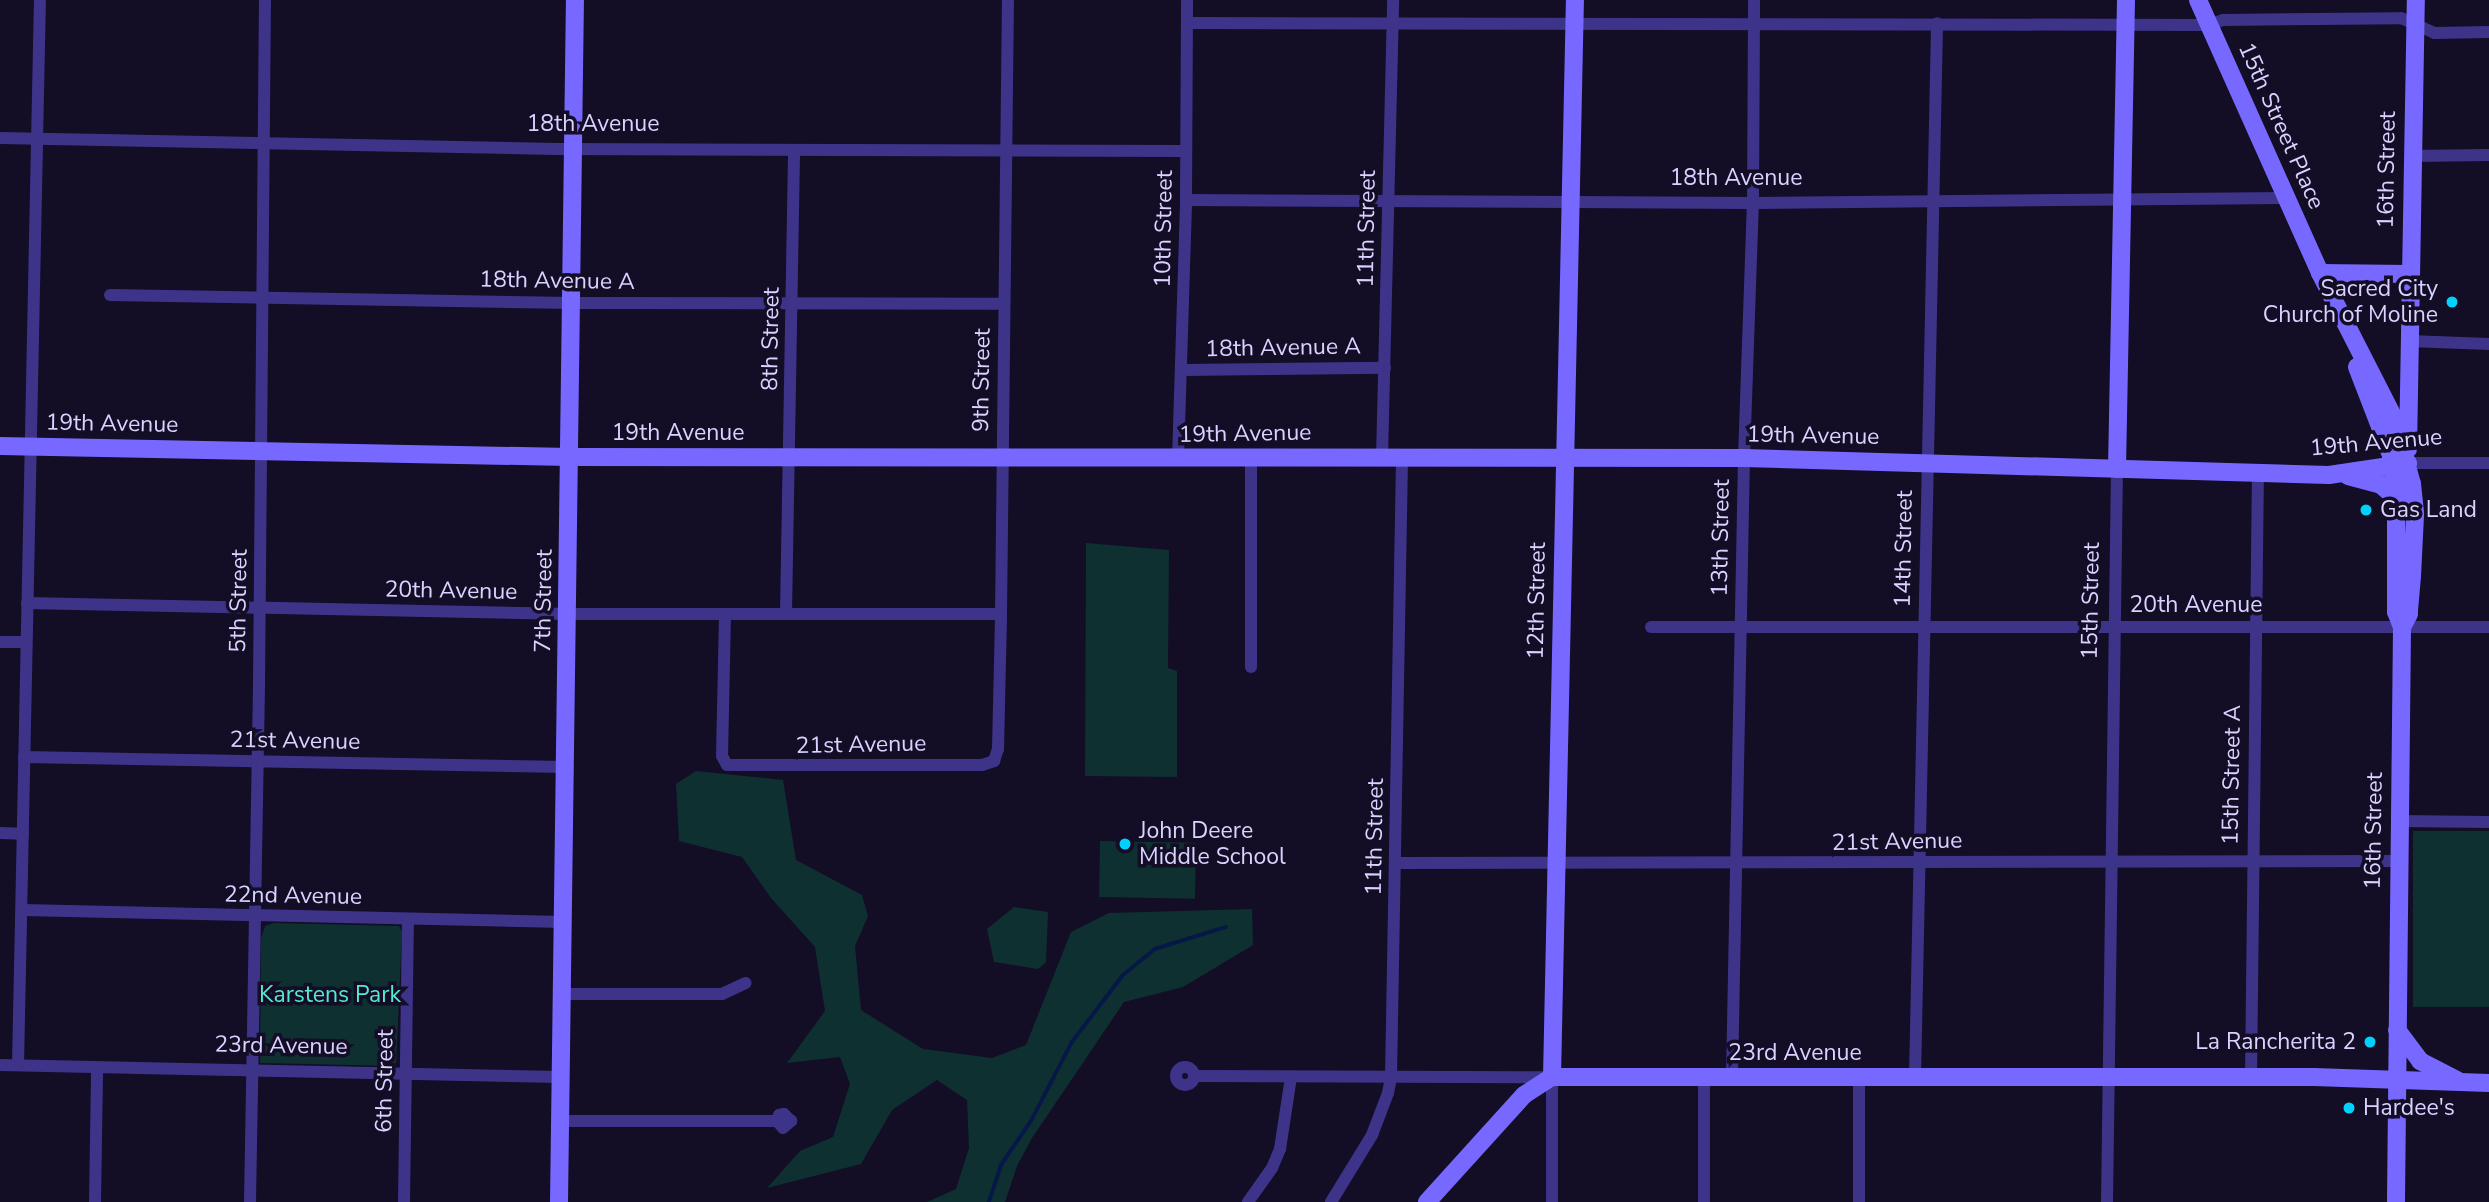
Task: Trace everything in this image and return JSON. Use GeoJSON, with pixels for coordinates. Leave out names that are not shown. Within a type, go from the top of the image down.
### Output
{"type":"FeatureCollection","features":[{"type":"Feature","properties":{"kind":"street"},"geometry":{"type":"LineString","coordinates":[[18,1065],[40,0]]}},
{"type":"Feature","properties":{"kind":"street","name":"5th Street"},"geometry":{"type":"LineString","coordinates":[[250,1202],[265,0]]}},
{"type":"Feature","properties":{"kind":"street","name":"7th Street"},"geometry":{"type":"LineString","coordinates":[[559,1202],[575,0]]}},
{"type":"Feature","properties":{"kind":"street","name":"9th Street"},"geometry":{"type":"LineString","coordinates":[[994,761],[998,749],[1001,614],[1008,0]]}},
{"type":"Feature","properties":{"kind":"street","name":"10th Street"},"geometry":{"type":"LineString","coordinates":[[1178,459],[1186,200],[1187,0]]}},
{"type":"Feature","properties":{"kind":"street","name":"11th Street"},"geometry":{"type":"LineString","coordinates":[[1382,458],[1393,0]]}},
{"type":"Feature","properties":{"kind":"street","name":"12th Street"},"geometry":{"type":"LineString","coordinates":[[1552,1202],[1563,458],[1575,0]]}},
{"type":"Feature","properties":{"kind":"street","name":"13th Street"},"geometry":{"type":"LineString","coordinates":[[1732,1077],[1744,458],[1753,203],[1754,0]]}},
{"type":"Feature","properties":{"kind":"street","name":"15th Street"},"geometry":{"type":"LineString","coordinates":[[2107,1202],[2126,0]]}},
{"type":"Feature","properties":{"kind":"street","name":"15th Street Place"},"geometry":{"type":"LineString","coordinates":[[2198,0],[2320,273],[2382,391],[2400,464],[2396,498],[2396,612],[2402,627]]}},
{"type":"Feature","properties":{"kind":"street","name":"16th Street"},"geometry":{"type":"LineString","coordinates":[[2396,1202],[2402,627],[2409,614],[2414,526],[2414,497],[2400,464],[2409,341],[2416,0]]}},
{"type":"Feature","properties":{"kind":"street"},"geometry":{"type":"LineString","coordinates":[[1187,23],[2209,25],[2223,20],[2401,18],[2434,33],[2489,32]]}},
{"type":"Feature","properties":{"kind":"street","name":"14th Street"},"geometry":{"type":"LineString","coordinates":[[1915,1077],[1917,862],[1937,23]]}},
{"type":"Feature","properties":{"kind":"street","name":"18th Avenue"},"geometry":{"type":"LineString","coordinates":[[0,138],[574,148],[1186,151]]}},
{"type":"Feature","properties":{"kind":"street","name":"8th Street"},"geometry":{"type":"LineString","coordinates":[[786,612],[794,150]]}},
{"type":"Feature","properties":{"kind":"street"},"geometry":{"type":"LineString","coordinates":[[2411,156],[2489,156]]}},
{"type":"Feature","properties":{"kind":"street","name":"18th Avenue"},"geometry":{"type":"LineString","coordinates":[[1186,200],[1753,203],[2286,198]]}},
{"type":"Feature","properties":{"kind":"street"},"geometry":{"type":"LineString","coordinates":[[2320,273],[2409,274]]}},
{"type":"Feature","properties":{"kind":"street","name":"15th Street Place"},"geometry":{"type":"LineString","coordinates":[[2320,273],[2323,292],[2400,464]]}},
{"type":"Feature","properties":{"kind":"street","name":"18th Avenue A"},"geometry":{"type":"LineString","coordinates":[[110,295],[573,303],[1004,304]]}},
{"type":"Feature","properties":{"kind":"street"},"geometry":{"type":"LineString","coordinates":[[2409,341],[2489,344]]}},
{"type":"Feature","properties":{"kind":"street","name":"18th Avenue A"},"geometry":{"type":"LineString","coordinates":[[1182,370],[1385,368]]}},
{"type":"Feature","properties":{"kind":"street"},"geometry":{"type":"LineString","coordinates":[[2382,425],[2380,450],[2351,473],[2381,485],[2396,498]]}},
{"type":"Feature","properties":{"kind":"street","name":"19th Avenue"},"geometry":{"type":"LineString","coordinates":[[0,446],[570,457],[1744,458],[2258,473],[2351,473],[2400,464],[2489,463]]}},
{"type":"Feature","properties":{"kind":"street"},"geometry":{"type":"LineString","coordinates":[[1251,458],[1251,667]]}},
{"type":"Feature","properties":{"kind":"street","name":"11th Street"},"geometry":{"type":"LineString","coordinates":[[1331,1202],[1372,1135],[1388,1093],[1391,1077],[1402,458]]}},
{"type":"Feature","properties":{"kind":"street","name":"15th Street A"},"geometry":{"type":"LineString","coordinates":[[2251,1077],[2254,625],[2258,473]]}},
{"type":"Feature","properties":{"kind":"street","name":"20th Avenue"},"geometry":{"type":"LineString","coordinates":[[27,603],[568,614],[1001,614]]}},
{"type":"Feature","properties":{"kind":"street","name":"21st Avenue"},"geometry":{"type":"LineString","coordinates":[[725,614],[722,756],[727,765],[982,765],[994,761]]}},
{"type":"Feature","properties":{"kind":"street","name":"20th Avenue"},"geometry":{"type":"LineString","coordinates":[[1651,626],[2489,627]]}},
{"type":"Feature","properties":{"kind":"street"},"geometry":{"type":"LineString","coordinates":[[0,642],[25,642]]}},
{"type":"Feature","properties":{"kind":"street","name":"21st Avenue"},"geometry":{"type":"LineString","coordinates":[[24,757],[566,766]]}},
{"type":"Feature","properties":{"kind":"street"},"geometry":{"type":"LineString","coordinates":[[2399,821],[2489,822]]}},
{"type":"Feature","properties":{"kind":"street"},"geometry":{"type":"LineString","coordinates":[[0,833],[23,834]]}},
{"type":"Feature","properties":{"kind":"street","name":"21st Avenue"},"geometry":{"type":"LineString","coordinates":[[1395,863],[2398,861]]}},
{"type":"Feature","properties":{"kind":"street","name":"22nd Avenue"},"geometry":{"type":"LineString","coordinates":[[23,911],[563,922]]}},
{"type":"Feature","properties":{"kind":"street","name":"6th Street"},"geometry":{"type":"LineString","coordinates":[[404,1202],[408,919]]}},
{"type":"Feature","properties":{"kind":"street"},"geometry":{"type":"LineString","coordinates":[[562,994],[722,994],[746,983]]}},
{"type":"Feature","properties":{"kind":"street"},"geometry":{"type":"LineString","coordinates":[[2397,1030],[2420,1060],[2463,1083]]}},
{"type":"Feature","properties":{"kind":"street","name":"23rd Avenue"},"geometry":{"type":"LineString","coordinates":[[0,1065],[561,1077]]}},
{"type":"Feature","properties":{"kind":"street"},"geometry":{"type":"LineString","coordinates":[[95,1202],[97,1068]]}},
{"type":"Feature","properties":{"kind":"street","name":"23rd Avenue"},"geometry":{"type":"LineString","coordinates":[[1194,1076],[2251,1077],[2489,1083]]}},
{"type":"Feature","properties":{"kind":"street"},"geometry":{"type":"LineString","coordinates":[[1248,1202],[1272,1168],[1280,1149],[1291,1077]]}},
{"type":"Feature","properties":{"kind":"street"},"geometry":{"type":"LineString","coordinates":[[1427,1202],[1524,1095],[1552,1077]]}},
{"type":"Feature","properties":{"kind":"street"},"geometry":{"type":"LineString","coordinates":[[1704,1077],[1704,1202]]}},
{"type":"Feature","properties":{"kind":"street"},"geometry":{"type":"LineString","coordinates":[[1859,1077],[1859,1202]]}},
{"type":"Feature","properties":{"kind":"street"},"geometry":{"type":"LineString","coordinates":[[560,1121],[776,1121]]}},
{"type":"Feature","properties":{"kind":"green space"},"geometry":{"type":"Polygon","coordinates":[[[1086,543],[1169,550],[1168,668],[1177,671],[1177,777],[1085,776],[1086,543]]]}},
{"type":"Feature","properties":{"kind":"green space"},"geometry":{"type":"Polygon","coordinates":[[[696,771],[783,780],[796,860],[862,895],[868,916],[855,946],[861,1010],[923,1049],[992,1058],[1026,1045],[1071,932],[1109,913],[1252,909],[1253,945],[1183,987],[1124,1002],[1032,1138],[1017,1166],[1005,1202],[927,1202],[956,1189],[969,1148],[967,1100],[937,1080],[892,1110],[861,1164],[767,1188],[800,1151],[833,1137],[850,1084],[840,1057],[787,1063],[825,1011],[815,947],[771,898],[742,857],[679,841],[676,784],[696,771]]]}},
{"type":"Feature","properties":{"kind":"green space"},"geometry":{"type":"Polygon","coordinates":[[[2413,831],[2489,831],[2489,1007],[2413,1007],[2413,831]]]}},
{"type":"Feature","properties":{"kind":"green space"},"geometry":{"type":"Polygon","coordinates":[[[1100,841],[1196,843],[1195,899],[1099,897],[1100,841]]]}},
{"type":"Feature","properties":{"kind":"green space"},"geometry":{"type":"Polygon","coordinates":[[[1014,907],[1048,912],[1046,962],[1038,969],[994,962],[987,929],[1014,907]]]}},
{"type":"Feature","properties":{"kind":"green space","name":"Karstens Park"},"geometry":{"type":"Polygon","coordinates":[[[274,923],[399,926],[402,932],[396,1066],[260,1063],[261,938],[265,926],[274,923]]]}},
{"type":"Feature","properties":{"kind":"waterway"},"geometry":{"type":"LineString","coordinates":[[989,1202],[1001,1165],[1031,1121],[1072,1042],[1123,975],[1155,949],[1226,927]]}},
{"type":"Feature","properties":{"kind":"place","name":"Sacred City Church of Moline"},"geometry":{"type":"Point","coordinates":[2452,302]}},
{"type":"Feature","properties":{"kind":"place","name":"Gas Land"},"geometry":{"type":"Point","coordinates":[2366,510]}},
{"type":"Feature","properties":{"kind":"place","name":"John Deere Middle School"},"geometry":{"type":"Point","coordinates":[1125,844]}},
{"type":"Feature","properties":{"kind":"place","name":"La Rancherita 2"},"geometry":{"type":"Point","coordinates":[2370,1042]}},
{"type":"Feature","properties":{"kind":"place","name":"Hardee's"},"geometry":{"type":"Point","coordinates":[2349,1108]}}]}
